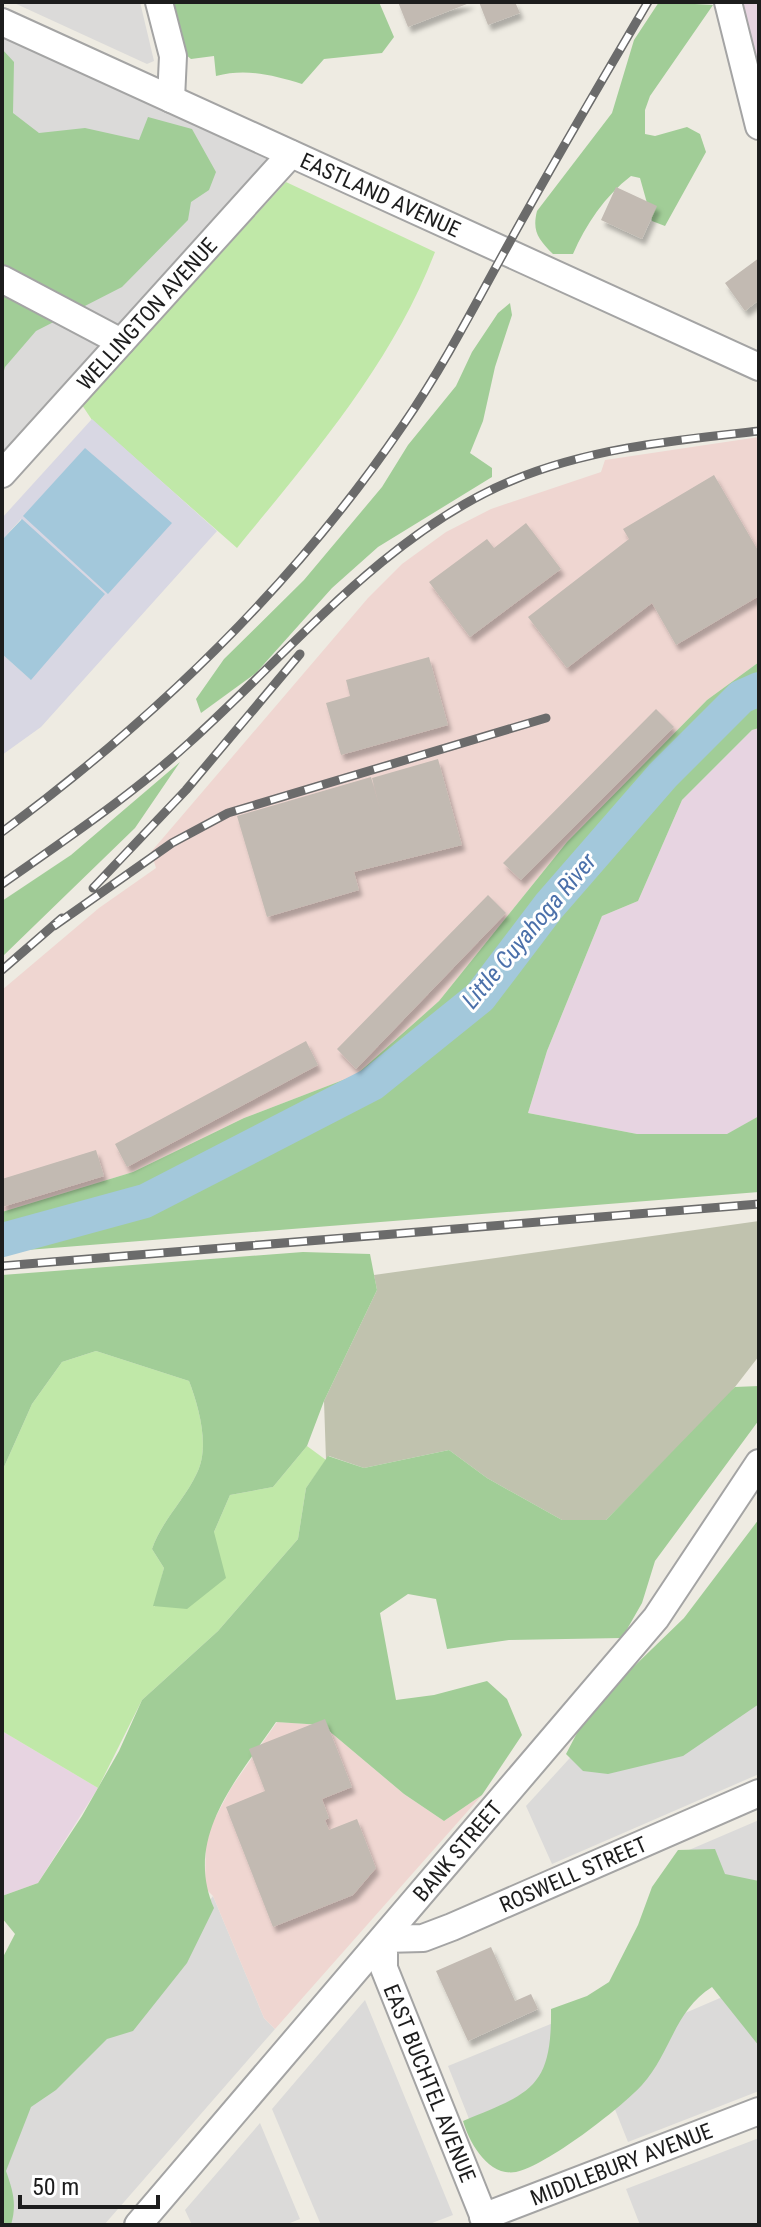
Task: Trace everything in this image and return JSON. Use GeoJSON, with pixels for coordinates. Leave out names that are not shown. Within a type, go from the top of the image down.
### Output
{"type":"FeatureCollection","features":[{"type":"Feature","properties":{"kind":"street"},"geometry":{"type":"LineString","coordinates":[[159,2],[173,56],[171,99]]}},
{"type":"Feature","properties":{"kind":"street"},"geometry":{"type":"LineString","coordinates":[[728,2],[759,126]]}},
{"type":"Feature","properties":{"kind":"street","name":"EASTLAND AVENUE"},"geometry":{"type":"LineString","coordinates":[[2,22],[759,367]]}},
{"type":"Feature","properties":{"kind":"street","name":"WELLINGTON AVENUE"},"geometry":{"type":"LineString","coordinates":[[2,474],[291,154]]}},
{"type":"Feature","properties":{"kind":"street"},"geometry":{"type":"LineString","coordinates":[[2,279],[121,342]]}},
{"type":"Feature","properties":{"kind":"street","name":"BANK STREET"},"geometry":{"type":"LineString","coordinates":[[138,2225],[656,1618],[759,1463]]}},
{"type":"Feature","properties":{"kind":"street","name":"ROSWELL STREET"},"geometry":{"type":"LineString","coordinates":[[384,1939],[411,1940],[452,1927],[759,1793]]}},
{"type":"Feature","properties":{"kind":"street","name":"EAST BUCHTEL AVENUE"},"geometry":{"type":"LineString","coordinates":[[384,1939],[384,1968],[485,2221]]}},
{"type":"Feature","properties":{"kind":"street","name":"MIDDLEBURY AVENUE"},"geometry":{"type":"LineString","coordinates":[[485,2221],[759,2111]]}},
{"type":"Feature","properties":{"kind":"shaded area"},"geometry":{"type":"Polygon","coordinates":[[[12,2],[140,2],[154,61],[147,64],[12,2]]]}},
{"type":"Feature","properties":{"kind":"shaded area"},"geometry":{"type":"Polygon","coordinates":[[[740,2],[759,2],[759,83],[740,2]]]}},
{"type":"Feature","properties":{"kind":"shaded area"},"geometry":{"type":"Polygon","coordinates":[[[2,33],[274,159],[2,462],[2,33]]]}},
{"type":"Feature","properties":{"kind":"shaded area"},"geometry":{"type":"Polygon","coordinates":[[[92,419],[217,531],[41,727],[2,755],[2,654],[30,679],[21,519],[2,540],[2,518],[92,419]]]}},
{"type":"Feature","properties":{"kind":"shaded area"},"geometry":{"type":"Polygon","coordinates":[[[759,437],[759,662],[707,700],[567,842],[439,1001],[356,1075],[244,1118],[133,1172],[2,1212],[2,990],[99,908],[156,868],[151,852],[368,598],[402,564],[446,532],[491,509],[601,472],[605,460],[759,437]]]}},
{"type":"Feature","properties":{"kind":"shaded area"},"geometry":{"type":"Polygon","coordinates":[[[759,728],[759,1116],[728,1134],[637,1134],[528,1113],[547,1051],[602,916],[638,901],[682,800],[752,730],[759,728]]]}},
{"type":"Feature","properties":{"kind":"shaded area"},"geometry":{"type":"Polygon","coordinates":[[[759,1221],[759,1356],[728,1396],[606,1520],[562,1520],[487,1478],[449,1450],[364,1468],[329,1456],[326,1460],[324,1401],[377,1290],[374,1275],[759,1221]]]}},
{"type":"Feature","properties":{"kind":"shaded area"},"geometry":{"type":"Polygon","coordinates":[[[759,1635],[759,1774],[552,1864],[526,1806],[632,1690],[759,1635]]]}},
{"type":"Feature","properties":{"kind":"shaded area"},"geometry":{"type":"Polygon","coordinates":[[[277,1722],[322,1725],[404,1794],[444,1821],[482,1795],[275,2029],[264,2018],[213,1896],[205,1888],[206,1835],[231,1788],[277,1722]]]}},
{"type":"Feature","properties":{"kind":"shaded area"},"geometry":{"type":"Polygon","coordinates":[[[2,1731],[98,1788],[38,1883],[2,1896],[2,1731]]]}},
{"type":"Feature","properties":{"kind":"shaded area"},"geometry":{"type":"Polygon","coordinates":[[[759,1820],[759,2091],[628,2142],[608,2092],[481,2149],[448,2066],[580,2012],[599,2050],[748,1986],[689,1850],[759,1820]]]}},
{"type":"Feature","properties":{"kind":"shaded area"},"geometry":{"type":"Polygon","coordinates":[[[213,1896],[264,2018],[275,2029],[104,2225],[2,2225],[2,2135],[154,1975],[213,1896]]]}},
{"type":"Feature","properties":{"kind":"shaded area"},"geometry":{"type":"Polygon","coordinates":[[[365,2000],[453,2215],[427,2225],[321,2225],[272,2109],[365,2000]]]}},
{"type":"Feature","properties":{"kind":"shaded area"},"geometry":{"type":"Polygon","coordinates":[[[260,2123],[300,2219],[285,2225],[192,2225],[185,2210],[260,2123]]]}},
{"type":"Feature","properties":{"kind":"shaded area"},"geometry":{"type":"Polygon","coordinates":[[[759,2138],[759,2225],[640,2225],[626,2189],[759,2138]]]}},
{"type":"Feature","properties":{"kind":"green space"},"geometry":{"type":"Polygon","coordinates":[[[169,2],[379,2],[394,37],[382,53],[324,59],[302,84],[259,74],[216,76],[214,56],[191,59],[185,54],[169,2]]]}},
{"type":"Feature","properties":{"kind":"green space"},"geometry":{"type":"Polygon","coordinates":[[[659,2],[713,5],[650,96],[645,110],[645,134],[655,136],[687,127],[700,134],[706,152],[665,226],[652,221],[640,178],[631,176],[597,211],[573,254],[553,254],[538,234],[535,224],[537,211],[612,113],[634,40],[659,2]]]}},
{"type":"Feature","properties":{"kind":"green space"},"geometry":{"type":"Polygon","coordinates":[[[2,49],[14,62],[13,113],[39,133],[85,128],[139,140],[148,117],[192,129],[216,172],[209,190],[191,202],[188,220],[122,287],[36,331],[5,367],[2,378],[2,49]]]}},
{"type":"Feature","properties":{"kind":"green space"},"geometry":{"type":"Polygon","coordinates":[[[286,182],[435,252],[417,293],[373,371],[348,408],[237,548],[92,420],[82,405],[286,182]]]}},
{"type":"Feature","properties":{"kind":"green space"},"geometry":{"type":"Polygon","coordinates":[[[510,303],[512,315],[495,367],[483,421],[470,453],[492,468],[492,477],[378,547],[332,588],[256,673],[201,713],[196,699],[224,659],[304,580],[382,487],[408,445],[456,386],[472,352],[498,313],[510,303]]]}},
{"type":"Feature","properties":{"kind":"green space"},"geometry":{"type":"Polygon","coordinates":[[[759,662],[759,728],[752,730],[682,800],[638,901],[602,916],[547,1051],[528,1113],[637,1134],[727,1134],[759,1116],[759,1192],[2,1252],[2,1212],[133,1172],[244,1118],[356,1075],[439,1001],[567,842],[707,700],[759,662]]]}},
{"type":"Feature","properties":{"kind":"green space"},"geometry":{"type":"Polygon","coordinates":[[[180,762],[135,828],[2,957],[2,901],[71,855],[180,762]]]}},
{"type":"Feature","properties":{"kind":"green space"},"geometry":{"type":"Polygon","coordinates":[[[303,1252],[370,1254],[377,1290],[324,1401],[307,1446],[273,1487],[230,1495],[214,1532],[226,1578],[187,1609],[153,1606],[164,1568],[152,1549],[161,1529],[197,1473],[203,1451],[199,1415],[189,1381],[96,1351],[62,1362],[32,1404],[4,1467],[2,1483],[2,1275],[303,1252]]]}},
{"type":"Feature","properties":{"kind":"green space"},"geometry":{"type":"Polygon","coordinates":[[[96,1351],[189,1381],[199,1415],[203,1439],[201,1463],[152,1549],[164,1568],[154,1607],[214,1532],[230,1495],[273,1487],[307,1446],[326,1460],[306,1488],[298,1539],[218,1631],[142,1700],[98,1788],[2,1731],[4,1467],[32,1404],[62,1362],[96,1351]]]}},
{"type":"Feature","properties":{"kind":"green space"},"geometry":{"type":"Polygon","coordinates":[[[759,1386],[759,1420],[655,1561],[642,1603],[622,1638],[509,1640],[447,1649],[436,1599],[408,1594],[380,1613],[396,1700],[434,1695],[487,1681],[507,1699],[522,1735],[482,1795],[444,1821],[404,1794],[322,1725],[276,1722],[232,1787],[210,1833],[205,1857],[206,1882],[214,1908],[187,1963],[133,2031],[107,2039],[56,2090],[31,2107],[6,2171],[14,2211],[11,2225],[2,2225],[2,1959],[15,1934],[2,1918],[2,1896],[38,1883],[82,1816],[119,1751],[142,1700],[218,1631],[298,1539],[306,1488],[328,1456],[364,1468],[449,1450],[487,1478],[562,1520],[606,1520],[735,1387],[759,1386]]]}},
{"type":"Feature","properties":{"kind":"green space"},"geometry":{"type":"Polygon","coordinates":[[[759,1519],[759,1704],[683,1756],[608,1774],[583,1771],[566,1754],[589,1710],[684,1618],[759,1519]]]}},
{"type":"Feature","properties":{"kind":"green space"},"geometry":{"type":"Polygon","coordinates":[[[715,1849],[725,1874],[759,1881],[759,2046],[712,1987],[689,2008],[652,2073],[601,2121],[564,2148],[516,2172],[506,2172],[489,2164],[475,2148],[463,2121],[506,2103],[533,2084],[542,2072],[547,2056],[551,2009],[587,1996],[609,1982],[638,1925],[652,1887],[678,1850],[715,1849]]]}},
{"type":"Feature","properties":{"kind":"water"},"geometry":{"type":"Polygon","coordinates":[[[85,448],[172,523],[108,594],[23,516],[85,448]]]}},
{"type":"Feature","properties":{"kind":"water"},"geometry":{"type":"Polygon","coordinates":[[[22,519],[105,594],[31,680],[2,654],[2,540],[22,519]]]}},
{"type":"Feature","properties":{"kind":"building"},"geometry":{"type":"Polygon","coordinates":[[[398,2],[472,2],[408,27],[398,2]]]}},
{"type":"Feature","properties":{"kind":"building"},"geometry":{"type":"Polygon","coordinates":[[[479,2],[515,2],[520,13],[488,25],[479,2]]]}},
{"type":"Feature","properties":{"kind":"building"},"geometry":{"type":"Polygon","coordinates":[[[616,187],[657,206],[642,239],[601,220],[616,187]]]}},
{"type":"Feature","properties":{"kind":"building"},"geometry":{"type":"Polygon","coordinates":[[[759,258],[759,300],[745,311],[725,283],[759,258]]]}},
{"type":"Feature","properties":{"kind":"building"},"geometry":{"type":"Polygon","coordinates":[[[714,475],[759,552],[759,596],[676,645],[652,603],[567,668],[528,617],[629,539],[623,529],[714,475]]]}},
{"type":"Feature","properties":{"kind":"building"},"geometry":{"type":"Polygon","coordinates":[[[526,523],[561,569],[470,637],[429,582],[487,539],[494,548],[526,523]]]}},
{"type":"Feature","properties":{"kind":"building"},"geometry":{"type":"Polygon","coordinates":[[[429,657],[448,725],[341,755],[326,703],[350,696],[346,680],[429,657]]]}},
{"type":"Feature","properties":{"kind":"building"},"geometry":{"type":"Polygon","coordinates":[[[656,709],[674,727],[521,880],[503,863],[656,709]]]}},
{"type":"Feature","properties":{"kind":"building"},"geometry":{"type":"Polygon","coordinates":[[[438,759],[462,845],[354,872],[359,890],[267,917],[237,816],[371,777],[381,813],[372,778],[438,759]]]}},
{"type":"Feature","properties":{"kind":"building"},"geometry":{"type":"Polygon","coordinates":[[[488,895],[506,913],[356,1069],[337,1049],[488,895]]]}},
{"type":"Feature","properties":{"kind":"building"},"geometry":{"type":"Polygon","coordinates":[[[306,1041],[318,1065],[127,1167],[115,1144],[306,1041]]]}},
{"type":"Feature","properties":{"kind":"building"},"geometry":{"type":"Polygon","coordinates":[[[96,1150],[104,1176],[2,1207],[2,1179],[96,1150]]]}},
{"type":"Feature","properties":{"kind":"building"},"geometry":{"type":"Polygon","coordinates":[[[325,1719],[352,1787],[322,1799],[329,1818],[325,1820],[329,1830],[357,1819],[376,1868],[353,1895],[273,1927],[226,1807],[265,1791],[249,1749],[325,1719]]]}},
{"type":"Feature","properties":{"kind":"building"},"geometry":{"type":"Polygon","coordinates":[[[491,1947],[515,2001],[531,1994],[538,2009],[468,2041],[436,1971],[491,1947]]]}},
{"type":"Feature","properties":{"kind":"waterway","name":"Little Cuyahoga River"},"geometry":{"type":"LineString","coordinates":[[2,1240],[145,1201],[372,1084],[480,997],[549,906],[663,775],[741,697],[759,689]]}},
{"type":"Feature","properties":{"kind":"railway"},"geometry":{"type":"LineString","coordinates":[[2,832],[114,743],[219,646],[269,594],[361,484],[436,373],[648,2]]}},
{"type":"Feature","properties":{"kind":"railway"},"geometry":{"type":"LineString","coordinates":[[2,884],[145,780],[190,742],[380,563],[465,504],[511,481],[602,453],[759,431]]}},
{"type":"Feature","properties":{"kind":"railway"},"geometry":{"type":"LineString","coordinates":[[93,888],[186,790],[300,654]]}},
{"type":"Feature","properties":{"kind":"railway"},"geometry":{"type":"LineString","coordinates":[[54,926],[172,843],[228,813],[546,718]]}},
{"type":"Feature","properties":{"kind":"railway"},"geometry":{"type":"LineString","coordinates":[[2,970],[62,918]]}},
{"type":"Feature","properties":{"kind":"railway"},"geometry":{"type":"LineString","coordinates":[[2,1266],[759,1204]]}}]}
